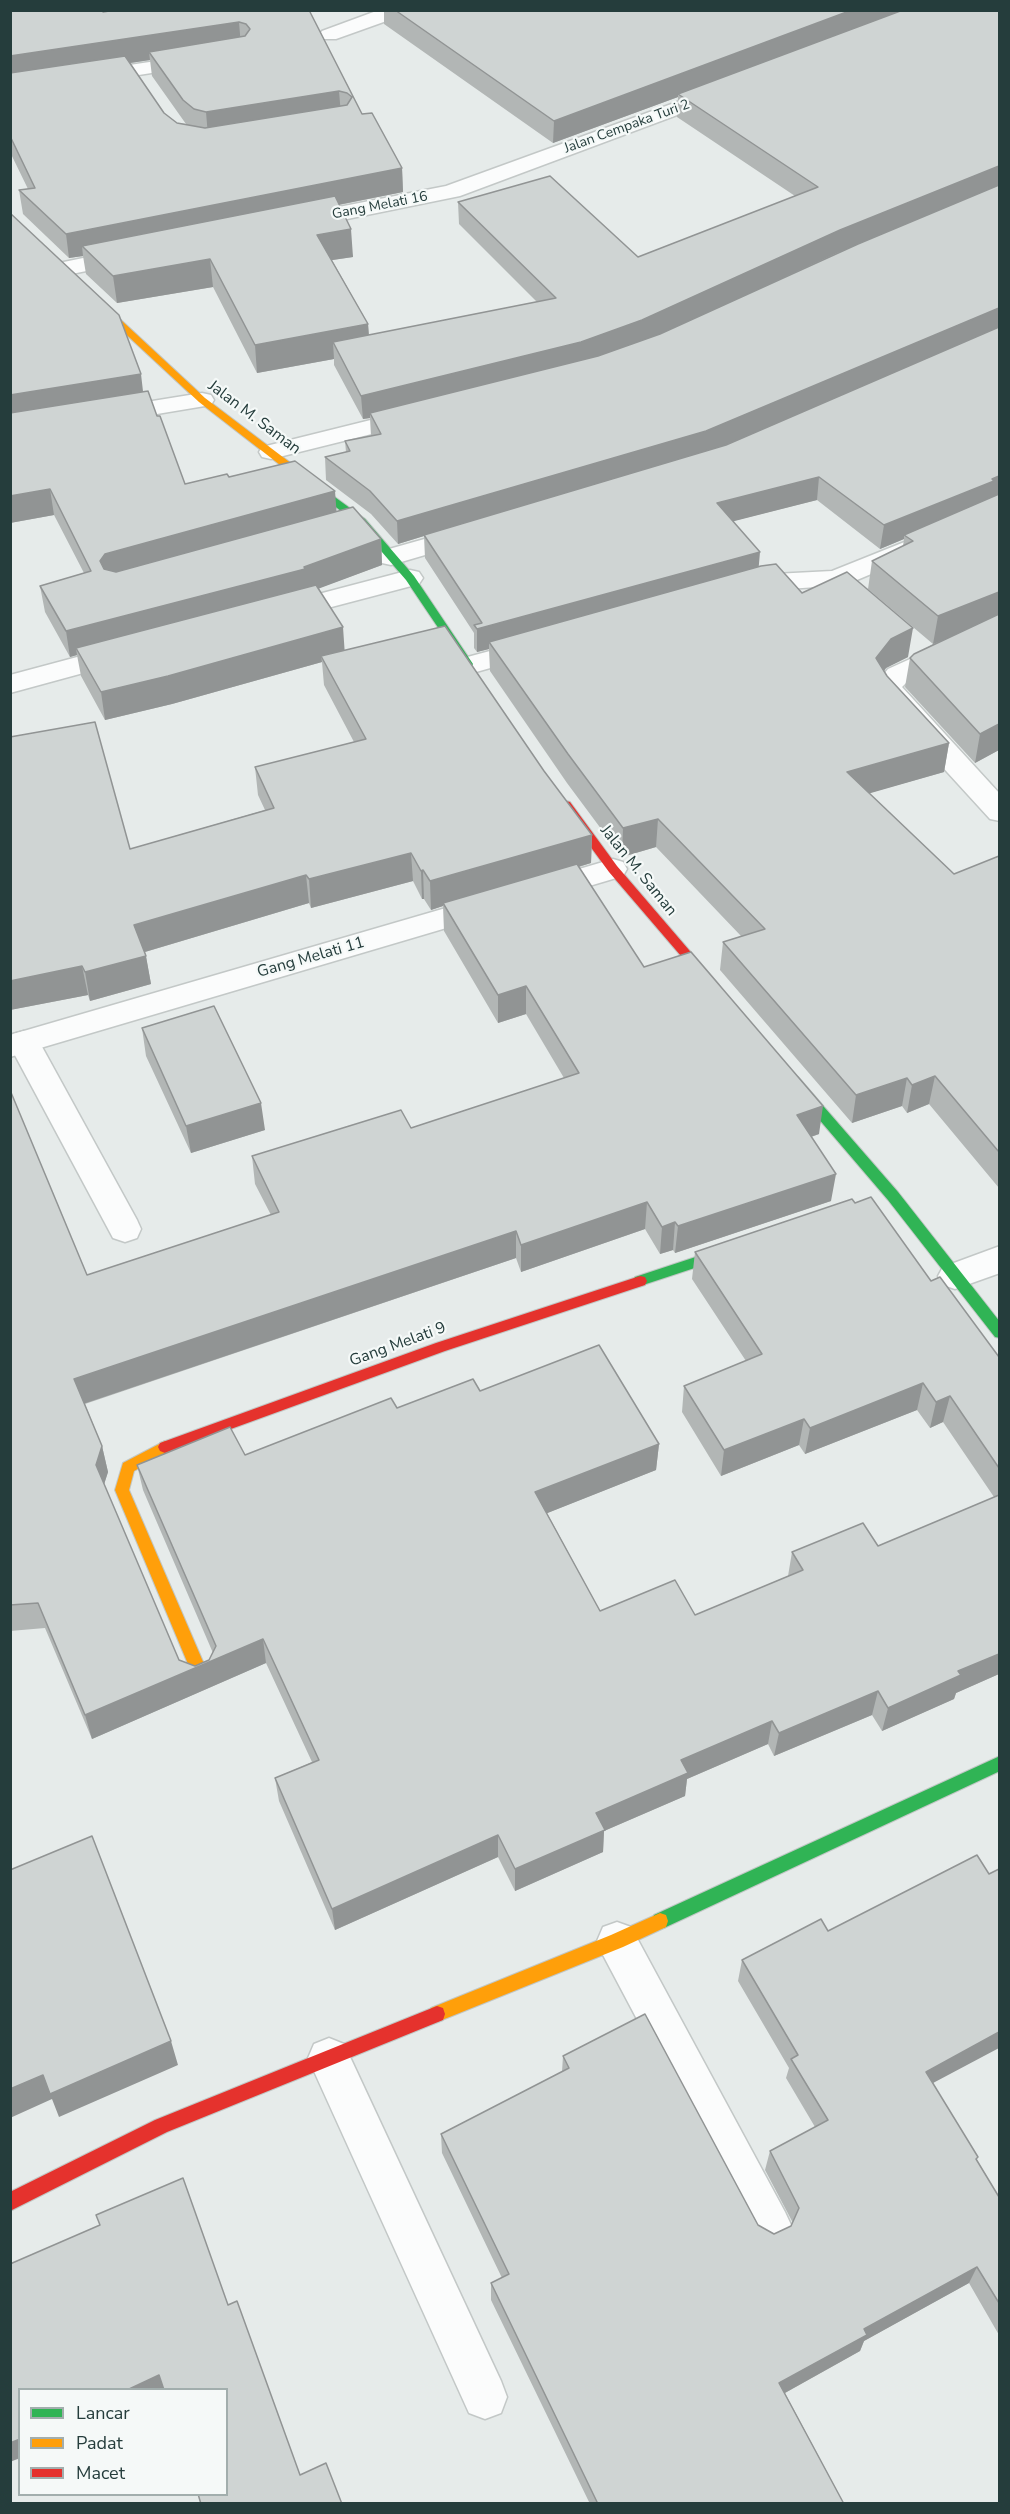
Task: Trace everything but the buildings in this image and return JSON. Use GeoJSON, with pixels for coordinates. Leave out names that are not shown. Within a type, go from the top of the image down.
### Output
{"type":"FeatureCollection","features":[{"type":"Feature","properties":{"kind":"street"},"geometry":{"type":"LineString","coordinates":[[329,35],[399,10]]}},
{"type":"Feature","properties":{"kind":"street"},"geometry":{"type":"LineString","coordinates":[[10,89],[140,79],[216,58]]}},
{"type":"Feature","properties":{"kind":"street","name":"Jalan Cempaka Turi 2"},"geometry":{"type":"LineString","coordinates":[[452,191],[738,85]]}},
{"type":"Feature","properties":{"kind":"street","name":"Gang Melati 16"},"geometry":{"type":"LineString","coordinates":[[283,225],[452,191]]}},
{"type":"Feature","properties":{"kind":"street"},"geometry":{"type":"LineString","coordinates":[[66,273],[143,253]]}},
{"type":"Feature","properties":{"kind":"street","name":"Jalan M. Saman"},"geometry":{"type":"LineString","coordinates":[[66,273],[202,400],[361,521],[410,578],[473,670]]}},
{"type":"Feature","properties":{"kind":"street"},"geometry":{"type":"LineString","coordinates":[[89,418],[202,400]]}},
{"type":"Feature","properties":{"kind":"street"},"geometry":{"type":"LineString","coordinates":[[272,452],[442,409]]}},
{"type":"Feature","properties":{"kind":"street"},"geometry":{"type":"LineString","coordinates":[[326,530],[361,521]]}},
{"type":"Feature","properties":{"kind":"street"},"geometry":{"type":"LineString","coordinates":[[391,557],[494,527]]}},
{"type":"Feature","properties":{"kind":"street"},"geometry":{"type":"LineString","coordinates":[[721,596],[774,582],[844,586],[937,536]]}},
{"type":"Feature","properties":{"kind":"street"},"geometry":{"type":"LineString","coordinates":[[263,617],[410,578]]}},
{"type":"Feature","properties":{"kind":"street"},"geometry":{"type":"LineString","coordinates":[[473,670],[549,643]]}},
{"type":"Feature","properties":{"kind":"street"},"geometry":{"type":"LineString","coordinates":[[10,684],[141,650]]}},
{"type":"Feature","properties":{"kind":"street"},"geometry":{"type":"LineString","coordinates":[[931,651],[898,675],[888,686],[894,698],[999,812]]}},
{"type":"Feature","properties":{"kind":"street","name":"Jalan M. Saman"},"geometry":{"type":"LineString","coordinates":[[555,791],[613,869],[722,996]]}},
{"type":"Feature","properties":{"kind":"street","name":"Gang Melati 11"},"geometry":{"type":"LineString","coordinates":[[17,1044],[613,869]]}},
{"type":"Feature","properties":{"kind":"street"},"geometry":{"type":"LineString","coordinates":[[17,1044],[125,1230]]}},
{"type":"Feature","properties":{"kind":"street"},"geometry":{"type":"LineString","coordinates":[[784,1069],[887,1198],[955,1276],[999,1333]]}},
{"type":"Feature","properties":{"kind":"street","name":"Gang Melati 9"},"geometry":{"type":"LineString","coordinates":[[199,1671],[123,1490],[128,1467],[162,1448],[441,1347],[746,1245]]}},
{"type":"Feature","properties":{"kind":"street"},"geometry":{"type":"LineString","coordinates":[[955,1276],[999,1258]]}},
{"type":"Feature","properties":{"kind":"street"},"geometry":{"type":"LineString","coordinates":[[10,2202],[161,2126],[617,1941],[999,1763]]}},
{"type":"Feature","properties":{"kind":"street"},"geometry":{"type":"LineString","coordinates":[[617,1941],[770,2228]]}},
{"type":"Feature","properties":{"kind":"street"},"geometry":{"type":"LineString","coordinates":[[329,2058],[485,2397]]}},
{"type":"Feature","properties":{"kind":"traffic: fast"},"geometry":{"type":"LineString","coordinates":[[288,466],[361,521],[410,578],[468,664]]}},
{"type":"Feature","properties":{"kind":"traffic: fast"},"geometry":{"type":"LineString","coordinates":[[793,1080],[893,1196],[1000,1333]]}},
{"type":"Feature","properties":{"kind":"traffic: fast"},"geometry":{"type":"LineString","coordinates":[[640,1281],[735,1249]]}},
{"type":"Feature","properties":{"kind":"traffic: fast"},"geometry":{"type":"LineString","coordinates":[[660,1921],[1000,1763]]}},
{"type":"Feature","properties":{"kind":"traffic: slow"},"geometry":{"type":"LineString","coordinates":[[91,297],[202,400],[288,466]]}},
{"type":"Feature","properties":{"kind":"traffic: slow"},"geometry":{"type":"LineString","coordinates":[[165,1447],[128,1467],[122,1490],[199,1671]]}},
{"type":"Feature","properties":{"kind":"traffic: slow"},"geometry":{"type":"LineString","coordinates":[[437,2014],[617,1941],[660,1921]]}},
{"type":"Feature","properties":{"kind":"traffic: jam"},"geometry":{"type":"LineString","coordinates":[[566,805],[613,869],[715,988]]}},
{"type":"Feature","properties":{"kind":"traffic: jam"},"geometry":{"type":"LineString","coordinates":[[165,1447],[441,1347],[640,1281]]}},
{"type":"Feature","properties":{"kind":"traffic: jam"},"geometry":{"type":"LineString","coordinates":[[10,2202],[161,2126],[437,2014]]}}]}
